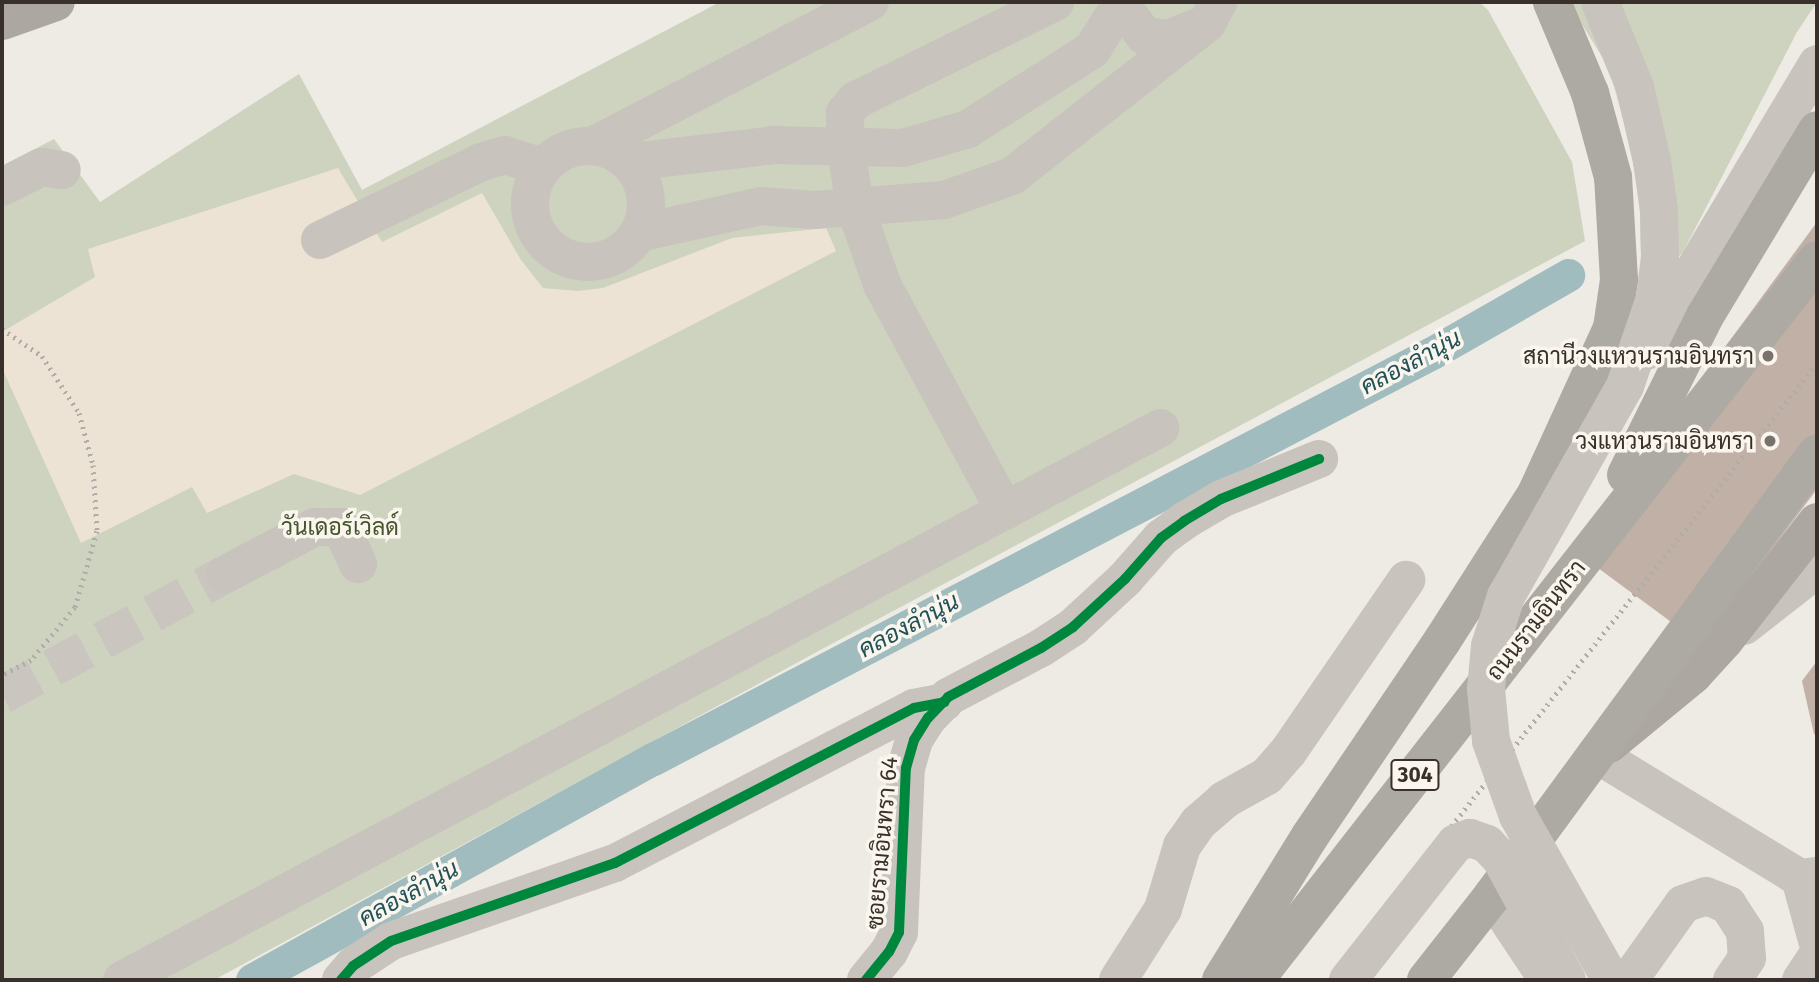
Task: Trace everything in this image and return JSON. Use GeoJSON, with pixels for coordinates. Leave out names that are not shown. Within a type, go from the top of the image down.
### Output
{"type":"FeatureCollection","features":[{"type":"Feature","properties":{"kind":"highway"},"geometry":{"type":"LineString","coordinates":[[1221,980],[1310,836],[1536,494],[1612,328],[1619,280],[1613,177],[1590,93],[1552,2]]}},
{"type":"Feature","properties":{"kind":"highway"},"geometry":{"type":"LineString","coordinates":[[1575,570],[1656,419],[1706,316],[1817,130]]}},
{"type":"Feature","properties":{"kind":"highway","name":"ถนนรามอินทรา"},"geometry":{"type":"LineString","coordinates":[[1255,980],[1817,260]]}},
{"type":"Feature","properties":{"kind":"highway"},"geometry":{"type":"LineString","coordinates":[[1426,980],[1492,896],[1817,453]]}},
{"type":"Feature","properties":{"kind":"main road"},"geometry":{"type":"LineString","coordinates":[[2,21],[56,2]]}},
{"type":"Feature","properties":{"kind":"main road"},"geometry":{"type":"LineString","coordinates":[[1596,754],[1658,707],[1724,641],[1817,522]]}},
{"type":"Feature","properties":{"kind":"street"},"geometry":{"type":"LineString","coordinates":[[594,145],[870,2]]}},
{"type":"Feature","properties":{"kind":"street"},"geometry":{"type":"LineString","coordinates":[[1005,510],[882,284],[855,207],[846,148],[845,113],[856,100],[1055,2]]}},
{"type":"Feature","properties":{"kind":"street"},"geometry":{"type":"LineString","coordinates":[[1600,2],[1634,87],[1652,161],[1659,210],[1660,257],[1654,298],[1625,386]]}},
{"type":"Feature","properties":{"kind":"street"},"geometry":{"type":"LineString","coordinates":[[630,162],[774,145],[903,148],[968,129],[1092,50],[1122,4],[1145,36],[1168,39],[1213,12]]}},
{"type":"Feature","properties":{"kind":"street"},"geometry":{"type":"LineString","coordinates":[[639,233],[761,206],[814,210],[944,200],[1012,176],[1213,12]]}},
{"type":"Feature","properties":{"kind":"street"},"geometry":{"type":"LineString","coordinates":[[1611,980],[1518,816],[1495,754],[1486,690],[1490,646],[1506,596],[1625,386],[1817,64]]}},
{"type":"Feature","properties":{"kind":"street"},"geometry":{"type":"LineString","coordinates":[[594,145],[614,151],[630,162],[641,178],[646,196],[646,215],[639,233],[627,248],[601,260],[573,260],[556,253],[542,239],[533,222],[530,203],[533,184],[542,167],[556,154],[575,146],[594,145]]}},
{"type":"Feature","properties":{"kind":"street"},"geometry":{"type":"LineString","coordinates":[[320,240],[481,162],[505,155],[542,167]]}},
{"type":"Feature","properties":{"kind":"street"},"geometry":{"type":"LineString","coordinates":[[2,187],[41,167],[62,170]]}},
{"type":"Feature","properties":{"kind":"street"},"geometry":{"type":"LineString","coordinates":[[122,980],[1160,428]]}},
{"type":"Feature","properties":{"kind":"street","name":"ซอยรามอินทรา 64"},"geometry":{"type":"LineString","coordinates":[[866,980],[889,952],[899,932],[906,768],[914,740],[928,718],[944,702],[1073,627],[1125,579],[1161,537],[1184,521],[1221,499],[1320,459]]}},
{"type":"Feature","properties":{"kind":"street"},"geometry":{"type":"LineString","coordinates":[[224,575],[315,527],[341,527],[358,564]]}},
{"type":"Feature","properties":{"kind":"street"},"geometry":{"type":"LineString","coordinates":[[1724,641],[1817,569]]}},
{"type":"Feature","properties":{"kind":"street"},"geometry":{"type":"LineString","coordinates":[[1118,980],[1163,909],[1182,846],[1198,822],[1224,800],[1267,776],[1288,752],[1406,580]]}},
{"type":"Feature","properties":{"kind":"street"},"geometry":{"type":"LineString","coordinates":[[341,980],[353,966],[391,941],[615,863],[914,708],[944,702]]}},
{"type":"Feature","properties":{"kind":"street"},"geometry":{"type":"LineString","coordinates":[[1596,754],[1809,877],[1817,940]]}},
{"type":"Feature","properties":{"kind":"street"},"geometry":{"type":"LineString","coordinates":[[1348,980],[1456,843],[1470,838],[1487,844],[1501,859],[1567,980]]}},
{"type":"Feature","properties":{"kind":"street"},"geometry":{"type":"LineString","coordinates":[[1492,896],[1548,980]]}},
{"type":"Feature","properties":{"kind":"street"},"geometry":{"type":"LineString","coordinates":[[1629,980],[1683,904],[1706,896],[1728,905],[1745,931],[1747,958],[1732,980]]}},
{"type":"Feature","properties":{"kind":"street"},"geometry":{"type":"LineString","coordinates":[[1579,924],[1589,980]]}},
{"type":"Feature","properties":{"kind":"street"},"geometry":{"type":"LineString","coordinates":[[1801,980],[1817,956]]}},
{"type":"Feature","properties":{"kind":"green space","name":"วันเดอร์เวิลด์"},"geometry":{"type":"Polygon","coordinates":[[[720,2],[1479,2],[1488,10],[1572,162],[1585,241],[824,648],[214,980],[2,980],[2,166],[54,139],[100,202],[299,74],[362,190],[720,2]]]}},
{"type":"Feature","properties":{"kind":"green space"},"geometry":{"type":"Polygon","coordinates":[[[1568,2],[1817,2],[1797,32],[1683,252],[1642,296],[1639,178],[1609,68],[1568,2]]]}},
{"type":"Feature","properties":{"kind":"shaded area"},"geometry":{"type":"Polygon","coordinates":[[[338,168],[382,242],[482,193],[521,260],[543,288],[578,291],[603,288],[732,238],[826,228],[836,251],[360,495],[294,474],[207,513],[192,487],[81,543],[2,368],[2,332],[95,277],[88,249],[338,168]]]}},
{"type":"Feature","properties":{"kind":"building","name":"สถานีวงแหวนรามอินทรา"},"geometry":{"type":"Polygon","coordinates":[[[1817,222],[1817,489],[1701,644],[1575,551],[1817,222]]]}},
{"type":"Feature","properties":{"kind":"building"},"geometry":{"type":"Polygon","coordinates":[[[1817,661],[1817,736],[1814,734],[1802,681],[1817,661]]]}},
{"type":"Feature","properties":{"kind":"waterway","name":"คลองลำนุ่น"},"geometry":{"type":"LineString","coordinates":[[252,980],[653,759],[1432,353],[1568,275]]}},
{"type":"Feature","properties":{"kind":"tunnel"},"geometry":{"type":"LineString","coordinates":[[2,695],[224,575]]}},
{"type":"Feature","properties":{"kind":"railway"},"geometry":{"type":"LineString","coordinates":[[2,329],[42,356],[79,413],[93,465],[97,531],[75,607],[31,660],[2,675]]}},
{"type":"Feature","properties":{"kind":"railway"},"geometry":{"type":"LineString","coordinates":[[1330,980],[1817,363]]}},
{"type":"Feature","properties":{"kind":"cycle path"},"geometry":{"type":"LineString","coordinates":[[866,980],[889,952],[899,932],[906,768],[914,740],[928,718],[948,697],[1041,648],[1073,627],[1125,579],[1161,538],[1184,521],[1221,499],[1319,459]]}},
{"type":"Feature","properties":{"kind":"cycle path"},"geometry":{"type":"LineString","coordinates":[[341,980],[353,966],[391,941],[615,863],[914,708],[944,702]]}},
{"type":"Feature","properties":{"kind":"place","name":"สถานีวงแหวนรามอินทรา"},"geometry":{"type":"Point","coordinates":[1768,356]}},
{"type":"Feature","properties":{"kind":"place","name":"วงแหวนรามอินทรา"},"geometry":{"type":"Point","coordinates":[1770,441]}}]}
